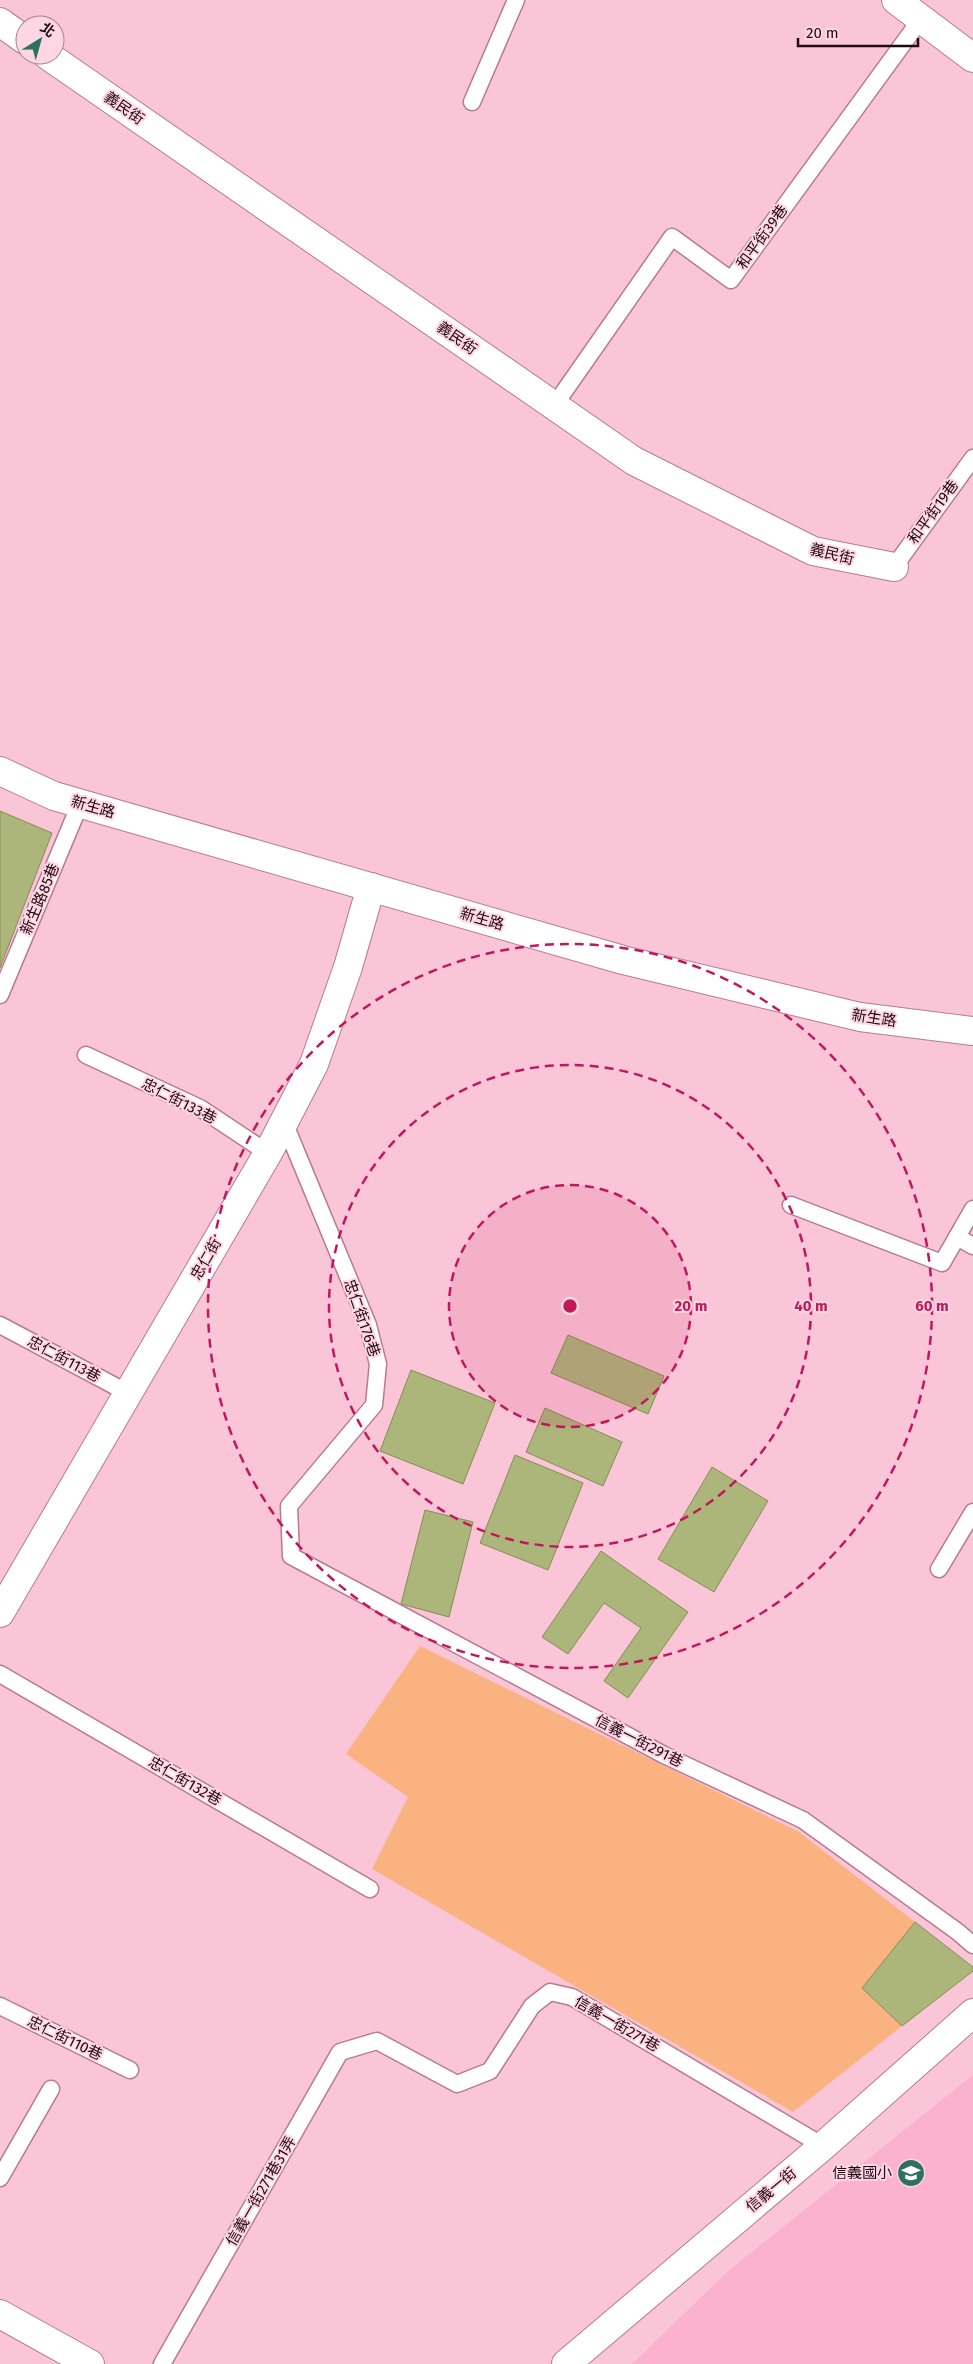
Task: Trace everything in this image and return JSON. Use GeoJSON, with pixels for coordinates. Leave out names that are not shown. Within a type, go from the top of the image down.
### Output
{"type":"FeatureCollection","features":[{"type":"Feature","properties":{"kind":"street"},"geometry":{"type":"LineString","coordinates":[[896,0],[973,58]]}},
{"type":"Feature","properties":{"kind":"street"},"geometry":{"type":"LineString","coordinates":[[0,22],[15,33]]}},
{"type":"Feature","properties":{"kind":"street","name":"義民街"},"geometry":{"type":"LineString","coordinates":[[61,65],[634,461],[813,551],[894,567]]}},
{"type":"Feature","properties":{"kind":"street","name":"新生路"},"geometry":{"type":"LineString","coordinates":[[0,771],[54,796],[80,804],[623,960],[860,1017],[973,1031]]}},
{"type":"Feature","properties":{"kind":"street","name":"忠仁街"},"geometry":{"type":"LineString","coordinates":[[0,1613],[268,1153],[314,1064],[348,967],[371,887]]}},
{"type":"Feature","properties":{"kind":"street","name":"信義一街"},"geometry":{"type":"LineString","coordinates":[[566,2364],[823,2146],[973,2013]]}},
{"type":"Feature","properties":{"kind":"street"},"geometry":{"type":"LineString","coordinates":[[0,2314],[90,2364]]}},
{"type":"Feature","properties":{"kind":"lane"},"geometry":{"type":"LineString","coordinates":[[472,102],[516,0]]}},
{"type":"Feature","properties":{"kind":"lane","name":"和平街39巷"},"geometry":{"type":"LineString","coordinates":[[554,406],[672,237],[731,280],[921,19]]}},
{"type":"Feature","properties":{"kind":"lane","name":"和平街19巷"},"geometry":{"type":"LineString","coordinates":[[894,567],[973,458]]}},
{"type":"Feature","properties":{"kind":"lane","name":"新生路85巷"},"geometry":{"type":"LineString","coordinates":[[0,994],[80,804]]}},
{"type":"Feature","properties":{"kind":"lane","name":"忠仁街133巷"},"geometry":{"type":"LineString","coordinates":[[86,1055],[200,1108],[268,1153]]}},
{"type":"Feature","properties":{"kind":"lane","name":"忠仁街176巷"},"geometry":{"type":"LineString","coordinates":[[284,1122],[368,1325],[378,1364],[374,1405],[289,1506],[291,1556]]}},
{"type":"Feature","properties":{"kind":"lane"},"geometry":{"type":"LineString","coordinates":[[791,1205],[942,1263],[973,1209]]}},
{"type":"Feature","properties":{"kind":"lane"},"geometry":{"type":"LineString","coordinates":[[957,1237],[973,1246]]}},
{"type":"Feature","properties":{"kind":"lane","name":"忠仁街113巷"},"geometry":{"type":"LineString","coordinates":[[0,1325],[128,1393]]}},
{"type":"Feature","properties":{"kind":"lane"},"geometry":{"type":"LineString","coordinates":[[939,1569],[973,1512]]}},
{"type":"Feature","properties":{"kind":"lane","name":"信義一街291巷"},"geometry":{"type":"LineString","coordinates":[[291,1556],[664,1755],[803,1820],[958,1932],[973,1945]]}},
{"type":"Feature","properties":{"kind":"lane","name":"忠仁街132巷"},"geometry":{"type":"LineString","coordinates":[[0,1674],[370,1889]]}},
{"type":"Feature","properties":{"kind":"lane","name":"信義一街271巷"},"geometry":{"type":"LineString","coordinates":[[377,2041],[457,2084],[490,2071],[532,2006],[550,1992],[572,1997],[823,2146]]}},
{"type":"Feature","properties":{"kind":"lane","name":"忠仁街110巷"},"geometry":{"type":"LineString","coordinates":[[0,2006],[130,2070]]}},
{"type":"Feature","properties":{"kind":"lane","name":"信義一街271巷31弄"},"geometry":{"type":"LineString","coordinates":[[162,2364],[340,2052],[377,2041]]}},
{"type":"Feature","properties":{"kind":"lane"},"geometry":{"type":"LineString","coordinates":[[0,2178],[51,2089]]}},
{"type":"Feature","properties":{"kind":"shaded area"},"geometry":{"type":"Polygon","coordinates":[[[420,1646],[799,1832],[915,1922],[862,1988],[902,2026],[793,2112],[372,1869],[408,1797],[346,1754],[420,1646]]]}},
{"type":"Feature","properties":{"kind":"shaded area","name":"信義國小"},"geometry":{"type":"Polygon","coordinates":[[[973,2075],[973,2364],[632,2364],[727,2272],[973,2075]]]}},
{"type":"Feature","properties":{"kind":"building"},"geometry":{"type":"Polygon","coordinates":[[[0,811],[52,833],[0,968],[0,811]]]}},
{"type":"Feature","properties":{"kind":"building"},"geometry":{"type":"Polygon","coordinates":[[[568,1335],[664,1376],[648,1414],[551,1373],[568,1335]]]}},
{"type":"Feature","properties":{"kind":"building"},"geometry":{"type":"Polygon","coordinates":[[[411,1370],[495,1403],[463,1484],[380,1451],[411,1370]]]}},
{"type":"Feature","properties":{"kind":"building"},"geometry":{"type":"Polygon","coordinates":[[[545,1408],[622,1442],[603,1486],[526,1452],[545,1408]]]}},
{"type":"Feature","properties":{"kind":"building"},"geometry":{"type":"Polygon","coordinates":[[[515,1455],[583,1483],[548,1570],[480,1543],[515,1455]]]}},
{"type":"Feature","properties":{"kind":"building"},"geometry":{"type":"Polygon","coordinates":[[[712,1467],[768,1501],[714,1592],[658,1559],[712,1467]]]}},
{"type":"Feature","properties":{"kind":"building"},"geometry":{"type":"Polygon","coordinates":[[[425,1510],[473,1522],[449,1617],[401,1604],[425,1510]]]}},
{"type":"Feature","properties":{"kind":"building"},"geometry":{"type":"Polygon","coordinates":[[[601,1551],[688,1612],[628,1698],[604,1681],[641,1628],[604,1603],[568,1654],[542,1637],[601,1551]]]}},
{"type":"Feature","properties":{"kind":"building"},"geometry":{"type":"Polygon","coordinates":[[[915,1922],[973,1967],[973,1971],[902,2026],[862,1988],[915,1922]]]}},
{"type":"Feature","properties":{"kind":"place","name":"信義國小"},"geometry":{"type":"Point","coordinates":[911,2173]}}]}
